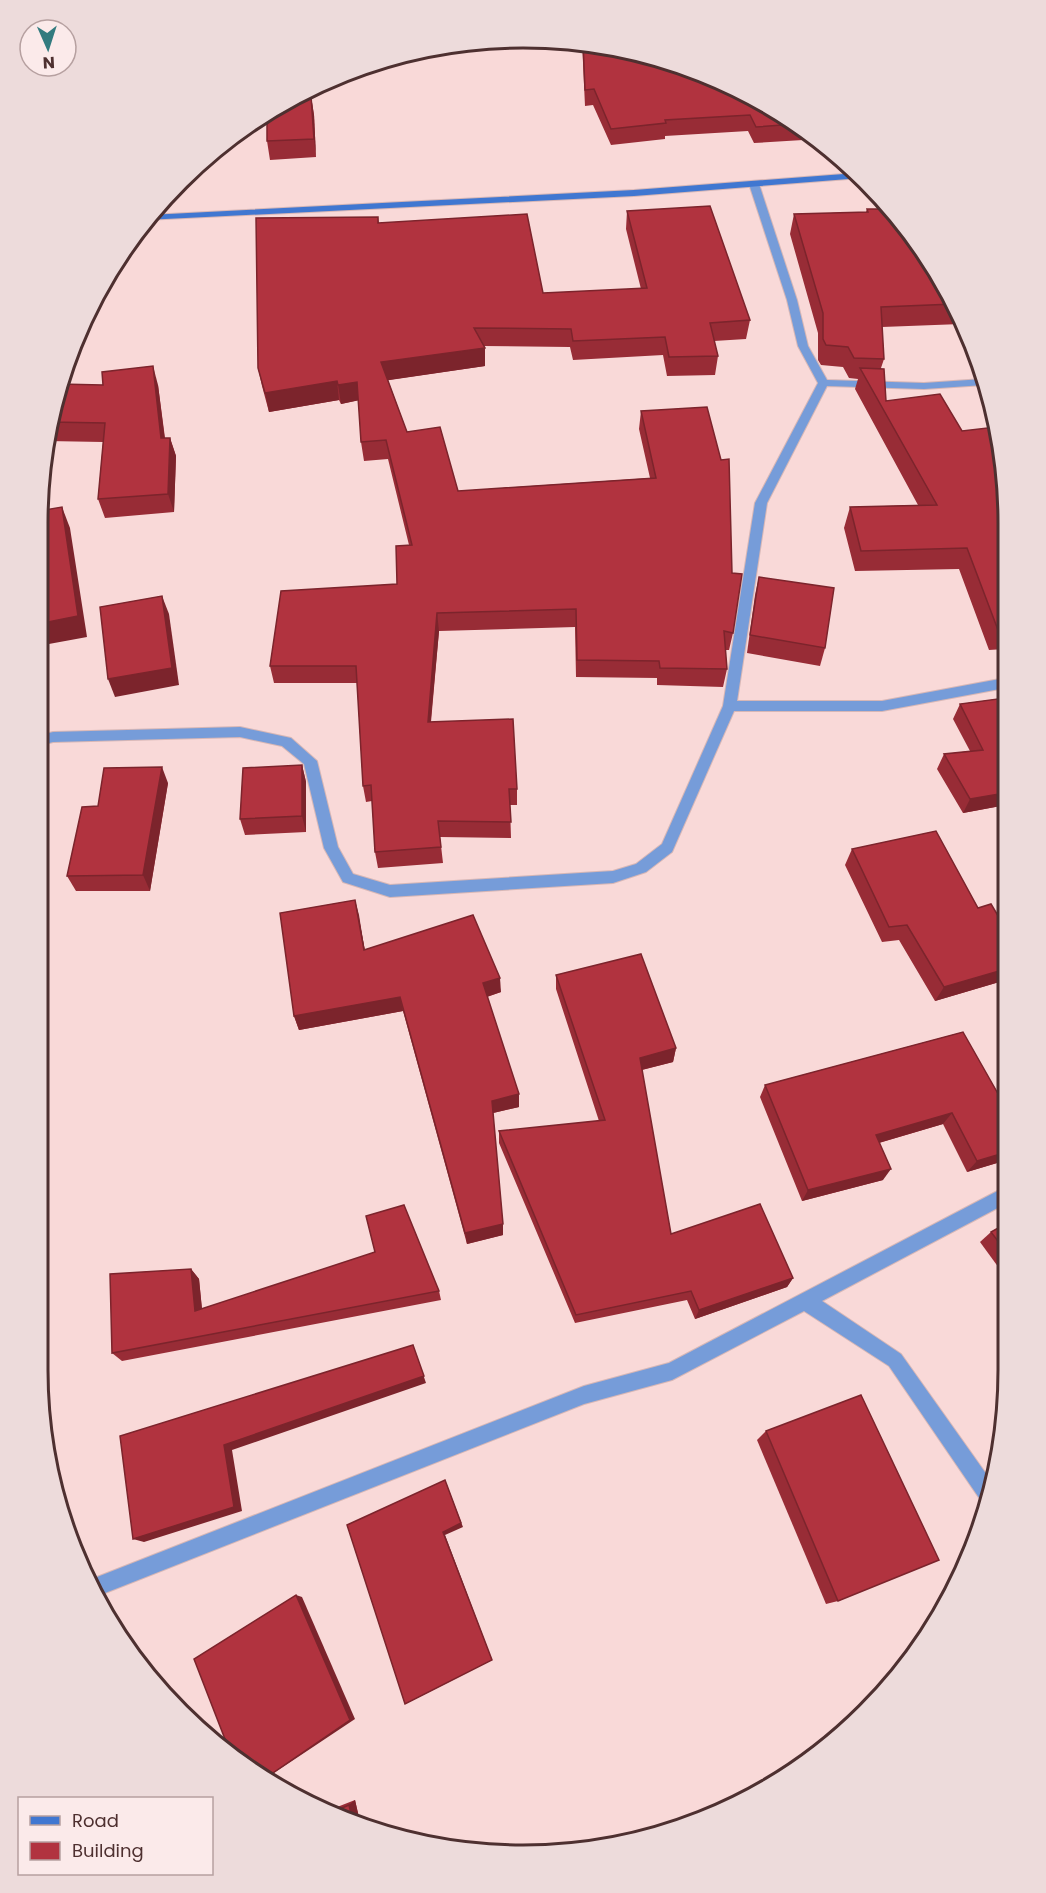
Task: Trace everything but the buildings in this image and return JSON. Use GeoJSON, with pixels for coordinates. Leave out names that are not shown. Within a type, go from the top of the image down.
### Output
{"type":"FeatureCollection","features":[{"type":"Feature","properties":{"kind":"main road"},"geometry":{"type":"LineString","coordinates":[[160,217],[622,193],[848,177]]}},
{"type":"Feature","properties":{"kind":"street"},"geometry":{"type":"LineString","coordinates":[[754,184],[792,300],[803,346],[823,383]]}},
{"type":"Feature","properties":{"kind":"street"},"geometry":{"type":"LineString","coordinates":[[823,383],[924,386],[977,382]]}},
{"type":"Feature","properties":{"kind":"street"},"geometry":{"type":"LineString","coordinates":[[48,738],[240,732],[286,742],[310,761],[331,848],[348,878],[390,891],[614,877],[640,868],[668,848],[730,706],[761,503],[823,383]]}},
{"type":"Feature","properties":{"kind":"street"},"geometry":{"type":"LineString","coordinates":[[730,706],[882,706],[998,684]]}},
{"type":"Feature","properties":{"kind":"street"},"geometry":{"type":"LineString","coordinates":[[100,1585],[584,1395],[672,1371],[807,1302],[998,1199]]}},
{"type":"Feature","properties":{"kind":"street"},"geometry":{"type":"LineString","coordinates":[[807,1302],[895,1360],[983,1487]]}}]}
